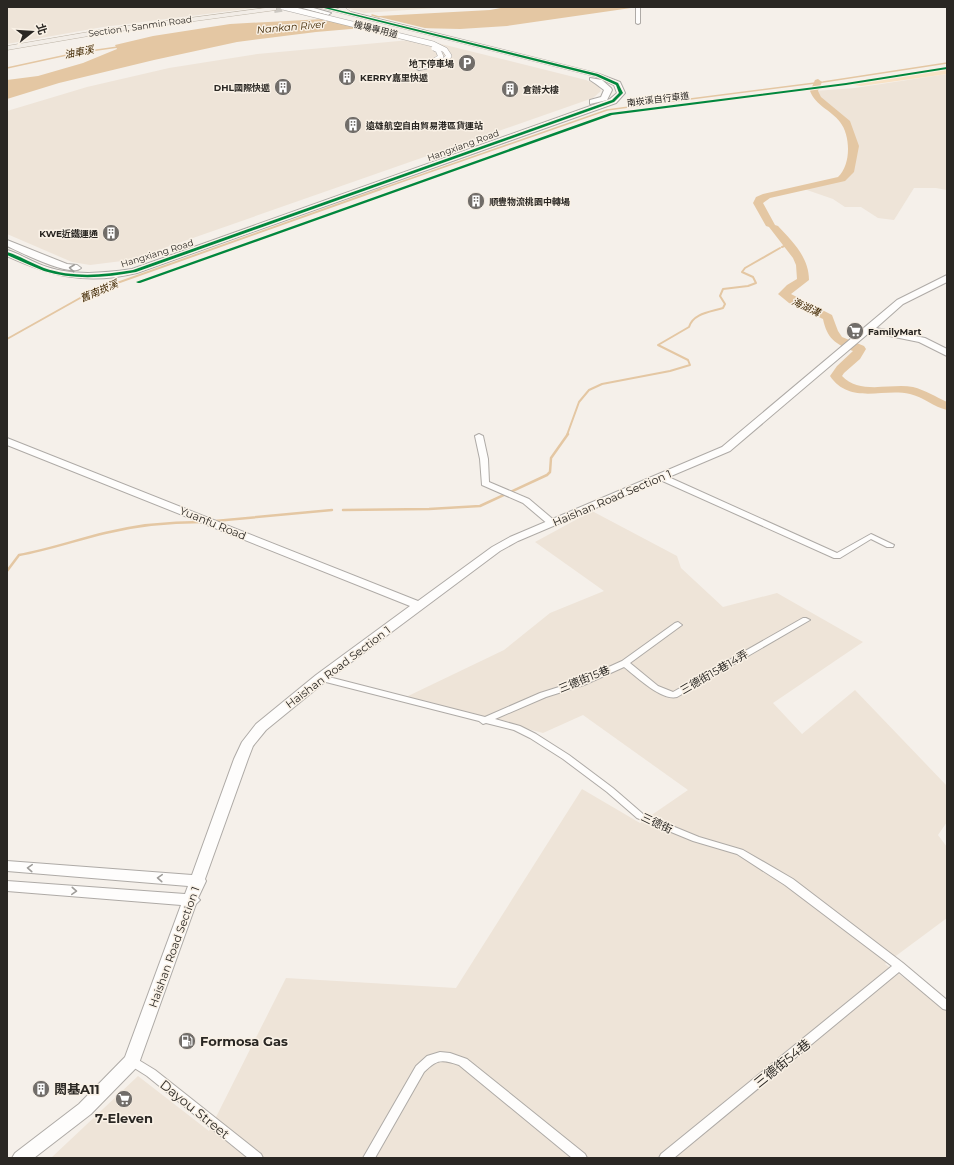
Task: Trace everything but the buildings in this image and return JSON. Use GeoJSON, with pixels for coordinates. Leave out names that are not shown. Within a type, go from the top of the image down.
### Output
{"type":"FeatureCollection","features":[{"type":"Feature","properties":{"kind":"main road"},"geometry":{"type":"LineString","coordinates":[[339,7],[351,13]]}},
{"type":"Feature","properties":{"kind":"main road","name":"Section 1, Sanmin Road"},"geometry":{"type":"LineString","coordinates":[[7,47],[106,31],[273,8]]}},
{"type":"Feature","properties":{"kind":"street","name":"機場專用道"},"geometry":{"type":"LineString","coordinates":[[273,8],[438,50],[441,57],[419,69],[443,62],[449,56],[446,50],[433,44],[283,7]]}},
{"type":"Feature","properties":{"kind":"street","name":"Hangxiang Road"},"geometry":{"type":"LineString","coordinates":[[7,243],[65,267],[96,269],[131,265],[549,118],[604,98],[607,94],[608,90],[605,85],[591,78],[302,7]]}},
{"type":"Feature","properties":{"kind":"street","name":"Hangxiang Road"},"geometry":{"type":"LineString","coordinates":[[7,253],[48,271],[59,274],[105,275],[134,271],[613,101],[621,93],[617,84],[598,75],[322,7]]}},
{"type":"Feature","properties":{"kind":"street"},"geometry":{"type":"LineString","coordinates":[[638,7],[638,23]]}},
{"type":"Feature","properties":{"kind":"street","name":"Haishan Road Section 1"},"geometry":{"type":"LineString","coordinates":[[21,1158],[85,1109],[132,1061],[199,881],[247,745],[260,727],[321,678],[496,549],[552,523],[726,449],[900,302],[947,278]]}},
{"type":"Feature","properties":{"kind":"street"},"geometry":{"type":"LineString","coordinates":[[869,329],[922,340],[947,353]]}},
{"type":"Feature","properties":{"kind":"street"},"geometry":{"type":"LineString","coordinates":[[479,436],[484,459],[485,483],[526,501],[552,523]]}},
{"type":"Feature","properties":{"kind":"street","name":"Yuanfu Road"},"geometry":{"type":"LineString","coordinates":[[7,441],[416,608]]}},
{"type":"Feature","properties":{"kind":"street","name":"Yuanfu Road"},"geometry":{"type":"LineString","coordinates":[[7,449],[416,608]]}},
{"type":"Feature","properties":{"kind":"street"},"geometry":{"type":"LineString","coordinates":[[661,477],[837,556],[871,536],[890,545]]}},
{"type":"Feature","properties":{"kind":"street","name":"三德街15巷14弄"},"geometry":{"type":"LineString","coordinates":[[625,663],[655,688],[674,695],[806,620]]}},
{"type":"Feature","properties":{"kind":"street","name":"三德街15巷"},"geometry":{"type":"LineString","coordinates":[[483,721],[543,695],[581,682],[625,663],[678,625]]}},
{"type":"Feature","properties":{"kind":"street","name":"三德街"},"geometry":{"type":"LineString","coordinates":[[321,678],[483,721],[517,728],[533,736],[610,790],[640,816],[696,840],[740,852],[790,882],[899,966],[947,1006]]}},
{"type":"Feature","properties":{"kind":"street"},"geometry":{"type":"LineString","coordinates":[[7,866],[199,881]]}},
{"type":"Feature","properties":{"kind":"street"},"geometry":{"type":"LineString","coordinates":[[7,886],[192,900]]}},
{"type":"Feature","properties":{"kind":"street","name":"三德街54巷"},"geometry":{"type":"LineString","coordinates":[[665,1158],[899,966]]}},
{"type":"Feature","properties":{"kind":"street"},"geometry":{"type":"LineString","coordinates":[[370,1158],[420,1069],[430,1058],[443,1055],[463,1062],[581,1158]]}},
{"type":"Feature","properties":{"kind":"street","name":"Dayou Street"},"geometry":{"type":"LineString","coordinates":[[132,1061],[151,1073],[257,1158]]}},
{"type":"Feature","properties":{"kind":"shaded area"},"geometry":{"type":"Polygon","coordinates":[[[7,7],[261,7],[103,27],[7,44],[7,7]]]}},
{"type":"Feature","properties":{"kind":"shaded area"},"geometry":{"type":"Polygon","coordinates":[[[343,7],[450,7],[364,13],[343,7]]]}},
{"type":"Feature","properties":{"kind":"shaded area"},"geometry":{"type":"Polygon","coordinates":[[[421,39],[586,80],[598,85],[601,91],[593,98],[130,260],[90,265],[72,262],[7,234],[7,111],[87,87],[169,68],[257,54],[421,39]]]}},
{"type":"Feature","properties":{"kind":"shaded area"},"geometry":{"type":"Polygon","coordinates":[[[947,69],[947,74],[861,86],[849,84],[947,69]]]}},
{"type":"Feature","properties":{"kind":"shaded area"},"geometry":{"type":"Polygon","coordinates":[[[947,74],[947,190],[936,188],[914,188],[894,220],[878,218],[861,207],[845,207],[833,199],[804,189],[841,179],[849,172],[854,146],[845,121],[817,98],[814,91],[855,88],[947,74]]]}},
{"type":"Feature","properties":{"kind":"shaded area"},"geometry":{"type":"Polygon","coordinates":[[[592,511],[677,556],[681,568],[723,607],[777,593],[863,642],[773,703],[802,734],[855,690],[947,786],[947,822],[938,835],[947,847],[947,918],[885,964],[947,1009],[947,1158],[51,1158],[138,1076],[209,1131],[286,978],[456,988],[582,789],[640,823],[688,790],[583,715],[543,733],[406,697],[504,650],[550,613],[604,591],[535,542],[592,511]]]}},
{"type":"Feature","properties":{"kind":"water","name":"Nankan River"},"geometry":{"type":"Polygon","coordinates":[[[506,7],[638,7],[507,26],[460,29],[374,27],[316,32],[237,42],[59,83],[7,99],[7,80],[38,76],[83,63],[117,49],[115,45],[153,36],[230,24],[490,10],[506,7]]]}},
{"type":"Feature","properties":{"kind":"pier"},"geometry":{"type":"Polygon","coordinates":[[[367,14],[433,30],[384,29],[332,17],[367,14]]]}},
{"type":"Feature","properties":{"kind":"waterway"},"geometry":{"type":"LineString","coordinates":[[372,15],[379,17]]}},
{"type":"Feature","properties":{"kind":"waterway","name":"油車溪"},"geometry":{"type":"LineString","coordinates":[[7,68],[76,53],[118,47]]}},
{"type":"Feature","properties":{"kind":"waterway","name":"舊南崁溪"},"geometry":{"type":"LineString","coordinates":[[659,103],[823,82],[947,63]]}},
{"type":"Feature","properties":{"kind":"waterway","name":"海湖溝"},"geometry":{"type":"LineString","coordinates":[[770,224],[758,203],[760,199],[767,196],[841,179],[849,172],[854,146],[845,121],[817,98],[814,91],[818,82]]}},
{"type":"Feature","properties":{"kind":"waterway","name":"舊南崁溪"},"geometry":{"type":"LineString","coordinates":[[378,190],[607,110],[651,104]]}},
{"type":"Feature","properties":{"kind":"waterway","name":"舊南崁溪"},"geometry":{"type":"LineString","coordinates":[[7,339],[89,293],[381,189]]}},
{"type":"Feature","properties":{"kind":"waterway","name":"海湖溝"},"geometry":{"type":"LineString","coordinates":[[774,228],[794,251],[803,273],[803,280],[791,287],[784,294],[798,304],[828,317],[835,336],[842,342],[860,349],[855,357],[842,368],[836,376],[842,383],[850,388],[860,390],[912,391],[947,406]]}},
{"type":"Feature","properties":{"kind":"waterway","name":"海湖溝"},"geometry":{"type":"LineString","coordinates":[[782,247],[789,244]]}},
{"type":"Feature","properties":{"kind":"waterway"},"geometry":{"type":"LineString","coordinates":[[567,435],[579,402],[589,390],[602,384],[670,371],[690,365],[688,360],[658,345],[689,327],[691,322],[698,316],[723,308],[725,304],[720,296],[723,289],[748,286],[756,283],[753,277],[742,272],[745,268],[780,248]]}},
{"type":"Feature","properties":{"kind":"waterway"},"geometry":{"type":"LineString","coordinates":[[343,510],[429,509],[480,506],[547,475],[550,472],[551,458],[568,434]]}},
{"type":"Feature","properties":{"kind":"waterway"},"geometry":{"type":"LineString","coordinates":[[215,521],[332,510]]}},
{"type":"Feature","properties":{"kind":"waterway"},"geometry":{"type":"LineString","coordinates":[[7,571],[19,555],[105,533],[153,524],[202,522]]}},
{"type":"Feature","properties":{"kind":"tunnel"},"geometry":{"type":"LineString","coordinates":[[274,9],[288,7]]}},
{"type":"Feature","properties":{"kind":"cycle path","name":"南崁溪自行車道"},"geometry":{"type":"LineString","coordinates":[[7,253],[33,265],[60,274],[92,276],[134,271],[613,101],[621,93],[617,84],[597,75],[322,7]]}},
{"type":"Feature","properties":{"kind":"cycle path","name":"南崁溪自行車道"},"geometry":{"type":"LineString","coordinates":[[138,282],[611,114],[846,84],[947,68]]}},
{"type":"Feature","properties":{"kind":"place","name":"地下停車場"},"geometry":{"type":"Point","coordinates":[467,63]}},
{"type":"Feature","properties":{"kind":"place","name":"KERRY嘉里快遞"},"geometry":{"type":"Point","coordinates":[347,77]}},
{"type":"Feature","properties":{"kind":"place","name":"DHL國際快遞"},"geometry":{"type":"Point","coordinates":[283,87]}},
{"type":"Feature","properties":{"kind":"place","name":"倉辦大樓"},"geometry":{"type":"Point","coordinates":[510,89]}},
{"type":"Feature","properties":{"kind":"place","name":"遠雄航空自由貿易港區貨運站"},"geometry":{"type":"Point","coordinates":[353,125]}},
{"type":"Feature","properties":{"kind":"place","name":"順豐物流桃園中轉場"},"geometry":{"type":"Point","coordinates":[476,201]}},
{"type":"Feature","properties":{"kind":"place","name":"KWE近鐵運通"},"geometry":{"type":"Point","coordinates":[111,233]}},
{"type":"Feature","properties":{"kind":"place","name":"FamilyMart"},"geometry":{"type":"Point","coordinates":[855,331]}},
{"type":"Feature","properties":{"kind":"place","name":"Formosa Gas"},"geometry":{"type":"Point","coordinates":[187,1041]}},
{"type":"Feature","properties":{"kind":"place","name":"閎基A11"},"geometry":{"type":"Point","coordinates":[41,1089]}},
{"type":"Feature","properties":{"kind":"place","name":"7-Eleven"},"geometry":{"type":"Point","coordinates":[124,1099]}}]}
